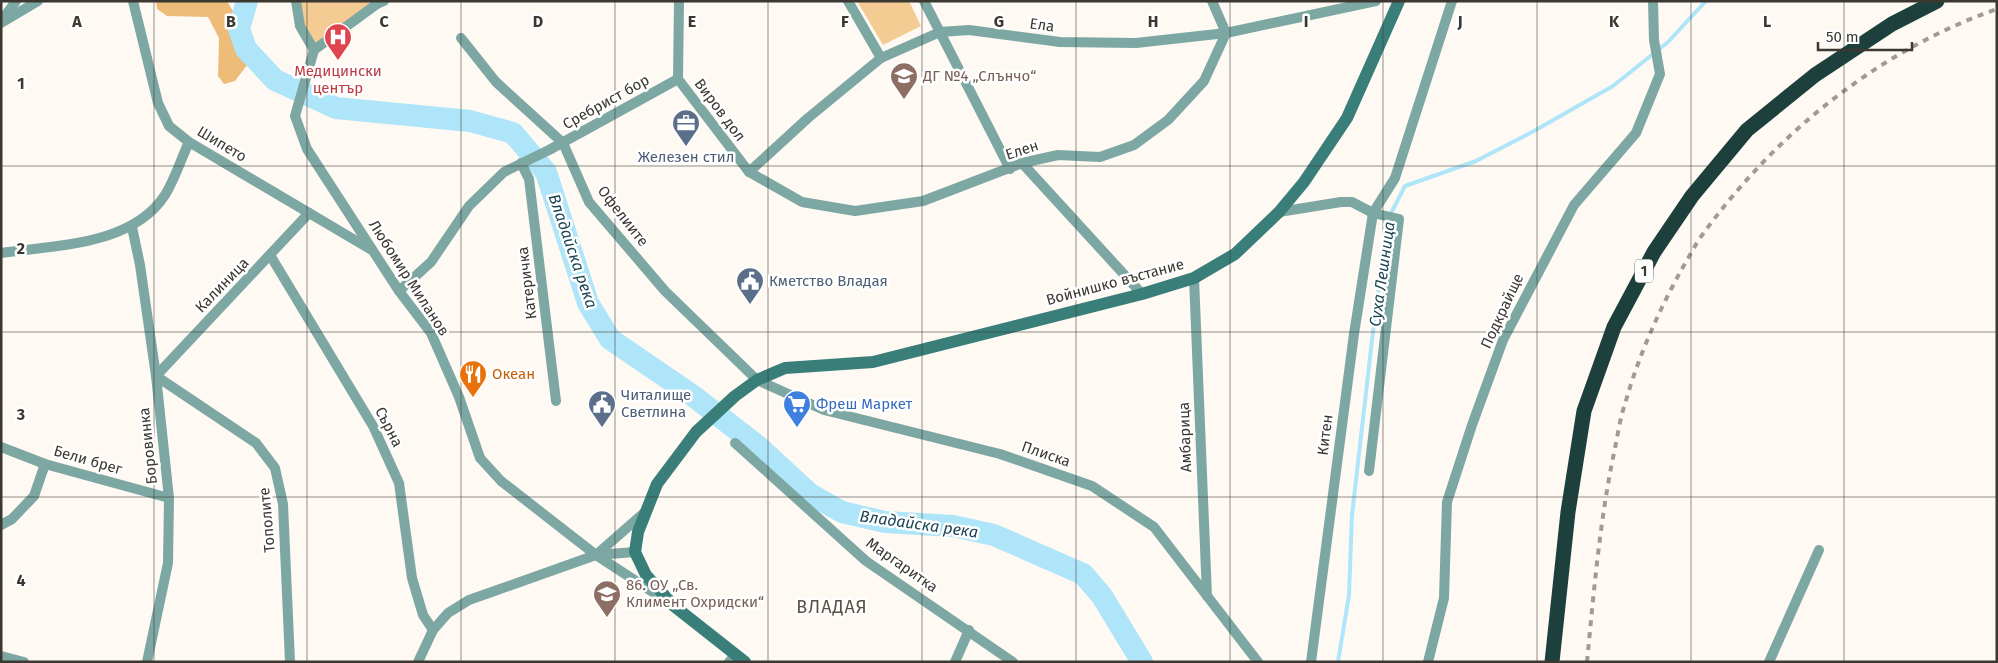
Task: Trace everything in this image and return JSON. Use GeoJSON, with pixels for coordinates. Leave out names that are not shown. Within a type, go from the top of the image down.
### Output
{"type":"FeatureCollection","features":[{"type":"Feature","properties":{"kind":"highway","name":"1"},"geometry":{"type":"LineString","coordinates":[[1552,662],[1568,512],[1584,411],[1614,327],[1654,252],[1692,196],[1747,130],[1815,75],[1892,24],[1937,1]]}},
{"type":"Feature","properties":{"kind":"street"},"geometry":{"type":"LineString","coordinates":[[1,22],[16,1]]}},
{"type":"Feature","properties":{"kind":"street"},"geometry":{"type":"LineString","coordinates":[[1,22],[38,1]]}},
{"type":"Feature","properties":{"kind":"street","name":"Шипето"},"geometry":{"type":"LineString","coordinates":[[133,1],[158,103],[169,126],[189,142],[374,251]]}},
{"type":"Feature","properties":{"kind":"street"},"geometry":{"type":"LineString","coordinates":[[296,1],[300,26],[314,50],[377,4],[384,1]]}},
{"type":"Feature","properties":{"kind":"street","name":"Виров дол"},"geometry":{"type":"LineString","coordinates":[[679,1],[678,79],[749,172]]}},
{"type":"Feature","properties":{"kind":"street"},"geometry":{"type":"LineString","coordinates":[[848,1],[881,58]]}},
{"type":"Feature","properties":{"kind":"street"},"geometry":{"type":"LineString","coordinates":[[924,1],[1010,169]]}},
{"type":"Feature","properties":{"kind":"street"},"geometry":{"type":"LineString","coordinates":[[1212,1],[1226,33]]}},
{"type":"Feature","properties":{"kind":"street","name":"Ела"},"geometry":{"type":"LineString","coordinates":[[749,172],[808,118],[881,58],[940,32],[970,30],[1060,42],[1136,43],[1226,33],[1376,1]]}},
{"type":"Feature","properties":{"kind":"street","name":"Войнишко въстание"},"geometry":{"type":"LineString","coordinates":[[645,512],[657,484],[696,432],[735,396],[757,380],[785,368],[872,362],[1142,294],[1194,278],[1235,254],[1279,212],[1304,182],[1347,118],[1399,1]]}},
{"type":"Feature","properties":{"kind":"street","name":"Китен"},"geometry":{"type":"LineString","coordinates":[[1311,662],[1352,344],[1373,213],[1395,178],[1452,1]]}},
{"type":"Feature","properties":{"kind":"street","name":"Подкрайще"},"geometry":{"type":"LineString","coordinates":[[1428,662],[1444,598],[1447,502],[1472,425],[1503,340],[1574,205],[1636,133],[1660,74],[1654,40],[1653,1]]}},
{"type":"Feature","properties":{"kind":"street","name":"Елен"},"geometry":{"type":"LineString","coordinates":[[749,172],[802,202],[855,211],[923,201],[1022,163],[1058,154],[1100,157],[1134,145],[1168,120],[1204,81],[1226,33]]}},
{"type":"Feature","properties":{"kind":"street","name":"Офелиите"},"geometry":{"type":"LineString","coordinates":[[461,38],[496,82],[563,143],[589,202],[665,292],[757,380]]}},
{"type":"Feature","properties":{"kind":"street","name":"Любомир Миланов"},"geometry":{"type":"LineString","coordinates":[[314,50],[295,116],[307,149],[399,291],[431,333],[459,397],[480,458],[501,481],[596,555],[674,606]]}},
{"type":"Feature","properties":{"kind":"street","name":"Сребрист бор"},"geometry":{"type":"LineString","coordinates":[[521,164],[563,143],[678,79]]}},
{"type":"Feature","properties":{"kind":"street"},"geometry":{"type":"LineString","coordinates":[[1,253],[96,240],[132,227],[165,195],[189,142]]}},
{"type":"Feature","properties":{"kind":"street"},"geometry":{"type":"LineString","coordinates":[[1022,163],[1142,294]]}},
{"type":"Feature","properties":{"kind":"street"},"geometry":{"type":"LineString","coordinates":[[399,291],[431,262],[470,206],[504,172],[521,164]]}},
{"type":"Feature","properties":{"kind":"street","name":"Катеричка"},"geometry":{"type":"LineString","coordinates":[[521,164],[530,179],[556,401]]}},
{"type":"Feature","properties":{"kind":"street"},"geometry":{"type":"LineString","coordinates":[[1279,212],[1352,202],[1373,213],[1399,219],[1369,471]]}},
{"type":"Feature","properties":{"kind":"street","name":"Калиница"},"geometry":{"type":"LineString","coordinates":[[156,376],[309,213]]}},
{"type":"Feature","properties":{"kind":"street","name":"Боровинка"},"geometry":{"type":"LineString","coordinates":[[132,227],[140,265],[156,376],[168,498],[168,563],[146,662]]}},
{"type":"Feature","properties":{"kind":"street","name":"Сърна"},"geometry":{"type":"LineString","coordinates":[[270,255],[373,426],[400,483],[412,578],[423,615],[433,630]]}},
{"type":"Feature","properties":{"kind":"street","name":"Амбарица"},"geometry":{"type":"LineString","coordinates":[[1194,278],[1206,596]]}},
{"type":"Feature","properties":{"kind":"street","name":"Тополите"},"geometry":{"type":"LineString","coordinates":[[156,376],[256,443],[275,468],[283,504],[290,662]]}},
{"type":"Feature","properties":{"kind":"street","name":"Плиска"},"geometry":{"type":"LineString","coordinates":[[757,380],[824,410],[1000,454],[1092,486],[1154,527],[1258,662]]}},
{"type":"Feature","properties":{"kind":"street","name":"Маргаритка"},"geometry":{"type":"LineString","coordinates":[[736,443],[866,561],[1014,662]]}},
{"type":"Feature","properties":{"kind":"street","name":"Бели брег"},"geometry":{"type":"LineString","coordinates":[[1,447],[45,464],[168,498]]}},
{"type":"Feature","properties":{"kind":"street"},"geometry":{"type":"LineString","coordinates":[[1,525],[12,519],[34,496],[45,464]]}},
{"type":"Feature","properties":{"kind":"street"},"geometry":{"type":"LineString","coordinates":[[596,555],[645,512]]}},
{"type":"Feature","properties":{"kind":"street"},"geometry":{"type":"LineString","coordinates":[[645,512],[638,532],[635,552],[646,576],[674,606],[737,659]]}},
{"type":"Feature","properties":{"kind":"street"},"geometry":{"type":"LineString","coordinates":[[1769,662],[1820,550]]}},
{"type":"Feature","properties":{"kind":"street"},"geometry":{"type":"LineString","coordinates":[[418,662],[433,630],[448,613],[469,600],[596,555],[635,552]]}},
{"type":"Feature","properties":{"kind":"street"},"geometry":{"type":"LineString","coordinates":[[955,662],[969,630]]}},
{"type":"Feature","properties":{"kind":"street"},"geometry":{"type":"LineString","coordinates":[[1,656],[24,662]]}},
{"type":"Feature","properties":{"kind":"shaded area"},"geometry":{"type":"Polygon","coordinates":[[[156,1],[227,1],[257,52],[235,81],[224,84],[218,76],[219,38],[208,17],[167,16],[157,9],[156,1]]]}},
{"type":"Feature","properties":{"kind":"shaded area"},"geometry":{"type":"Polygon","coordinates":[[[296,1],[384,1],[314,50],[296,1]]]}},
{"type":"Feature","properties":{"kind":"shaded area"},"geometry":{"type":"Polygon","coordinates":[[[857,1],[909,1],[921,26],[883,45],[857,1]]]}},
{"type":"Feature","properties":{"kind":"waterway","name":"Владайска река"},"geometry":{"type":"LineString","coordinates":[[247,1],[239,29],[246,49],[275,80],[336,108],[470,121],[513,133],[546,172],[588,303],[610,339],[692,395],[759,447],[810,494],[842,512],[885,522],[953,526],[994,535],[1083,574],[1102,596],[1142,662]]}},
{"type":"Feature","properties":{"kind":"waterway","name":"Суха Лешница"},"geometry":{"type":"LineString","coordinates":[[1338,662],[1349,595],[1352,515],[1374,323],[1389,217],[1405,186],[1476,161],[1534,131],[1613,86],[1668,42],[1706,1]]}},
{"type":"Feature","properties":{"kind":"railway"},"geometry":{"type":"LineString","coordinates":[[1587,662],[1601,527],[1622,415],[1630,386],[1650,334],[1674,283],[1698,241],[1729,200],[1761,165],[1795,131],[1831,101],[1870,73],[1910,48],[1953,27],[1997,9]]}},
{"type":"Feature","properties":{"kind":"place","name":"Медицински център"},"geometry":{"type":"Point","coordinates":[338,61]}},
{"type":"Feature","properties":{"kind":"place","name":"ДГ №4 „Слънчо“"},"geometry":{"type":"Point","coordinates":[904,100]}},
{"type":"Feature","properties":{"kind":"place","name":"Железен стил"},"geometry":{"type":"Point","coordinates":[686,147]}},
{"type":"Feature","properties":{"kind":"place","name":"Кметство Владая"},"geometry":{"type":"Point","coordinates":[750,305]}},
{"type":"Feature","properties":{"kind":"place","name":"Океан"},"geometry":{"type":"Point","coordinates":[473,398]}},
{"type":"Feature","properties":{"kind":"place","name":"Читалище Светлина"},"geometry":{"type":"Point","coordinates":[602,428]}},
{"type":"Feature","properties":{"kind":"place","name":"Фреш Маркет"},"geometry":{"type":"Point","coordinates":[797,428]}},
{"type":"Feature","properties":{"kind":"place","name":"86. ОУ „Св. Климент Охридски“"},"geometry":{"type":"Point","coordinates":[607,618]}},
{"type":"Feature","properties":{"kind":"district","name":"ВЛАДАЯ"},"geometry":{"type":"Point","coordinates":[832,607]}}]}
